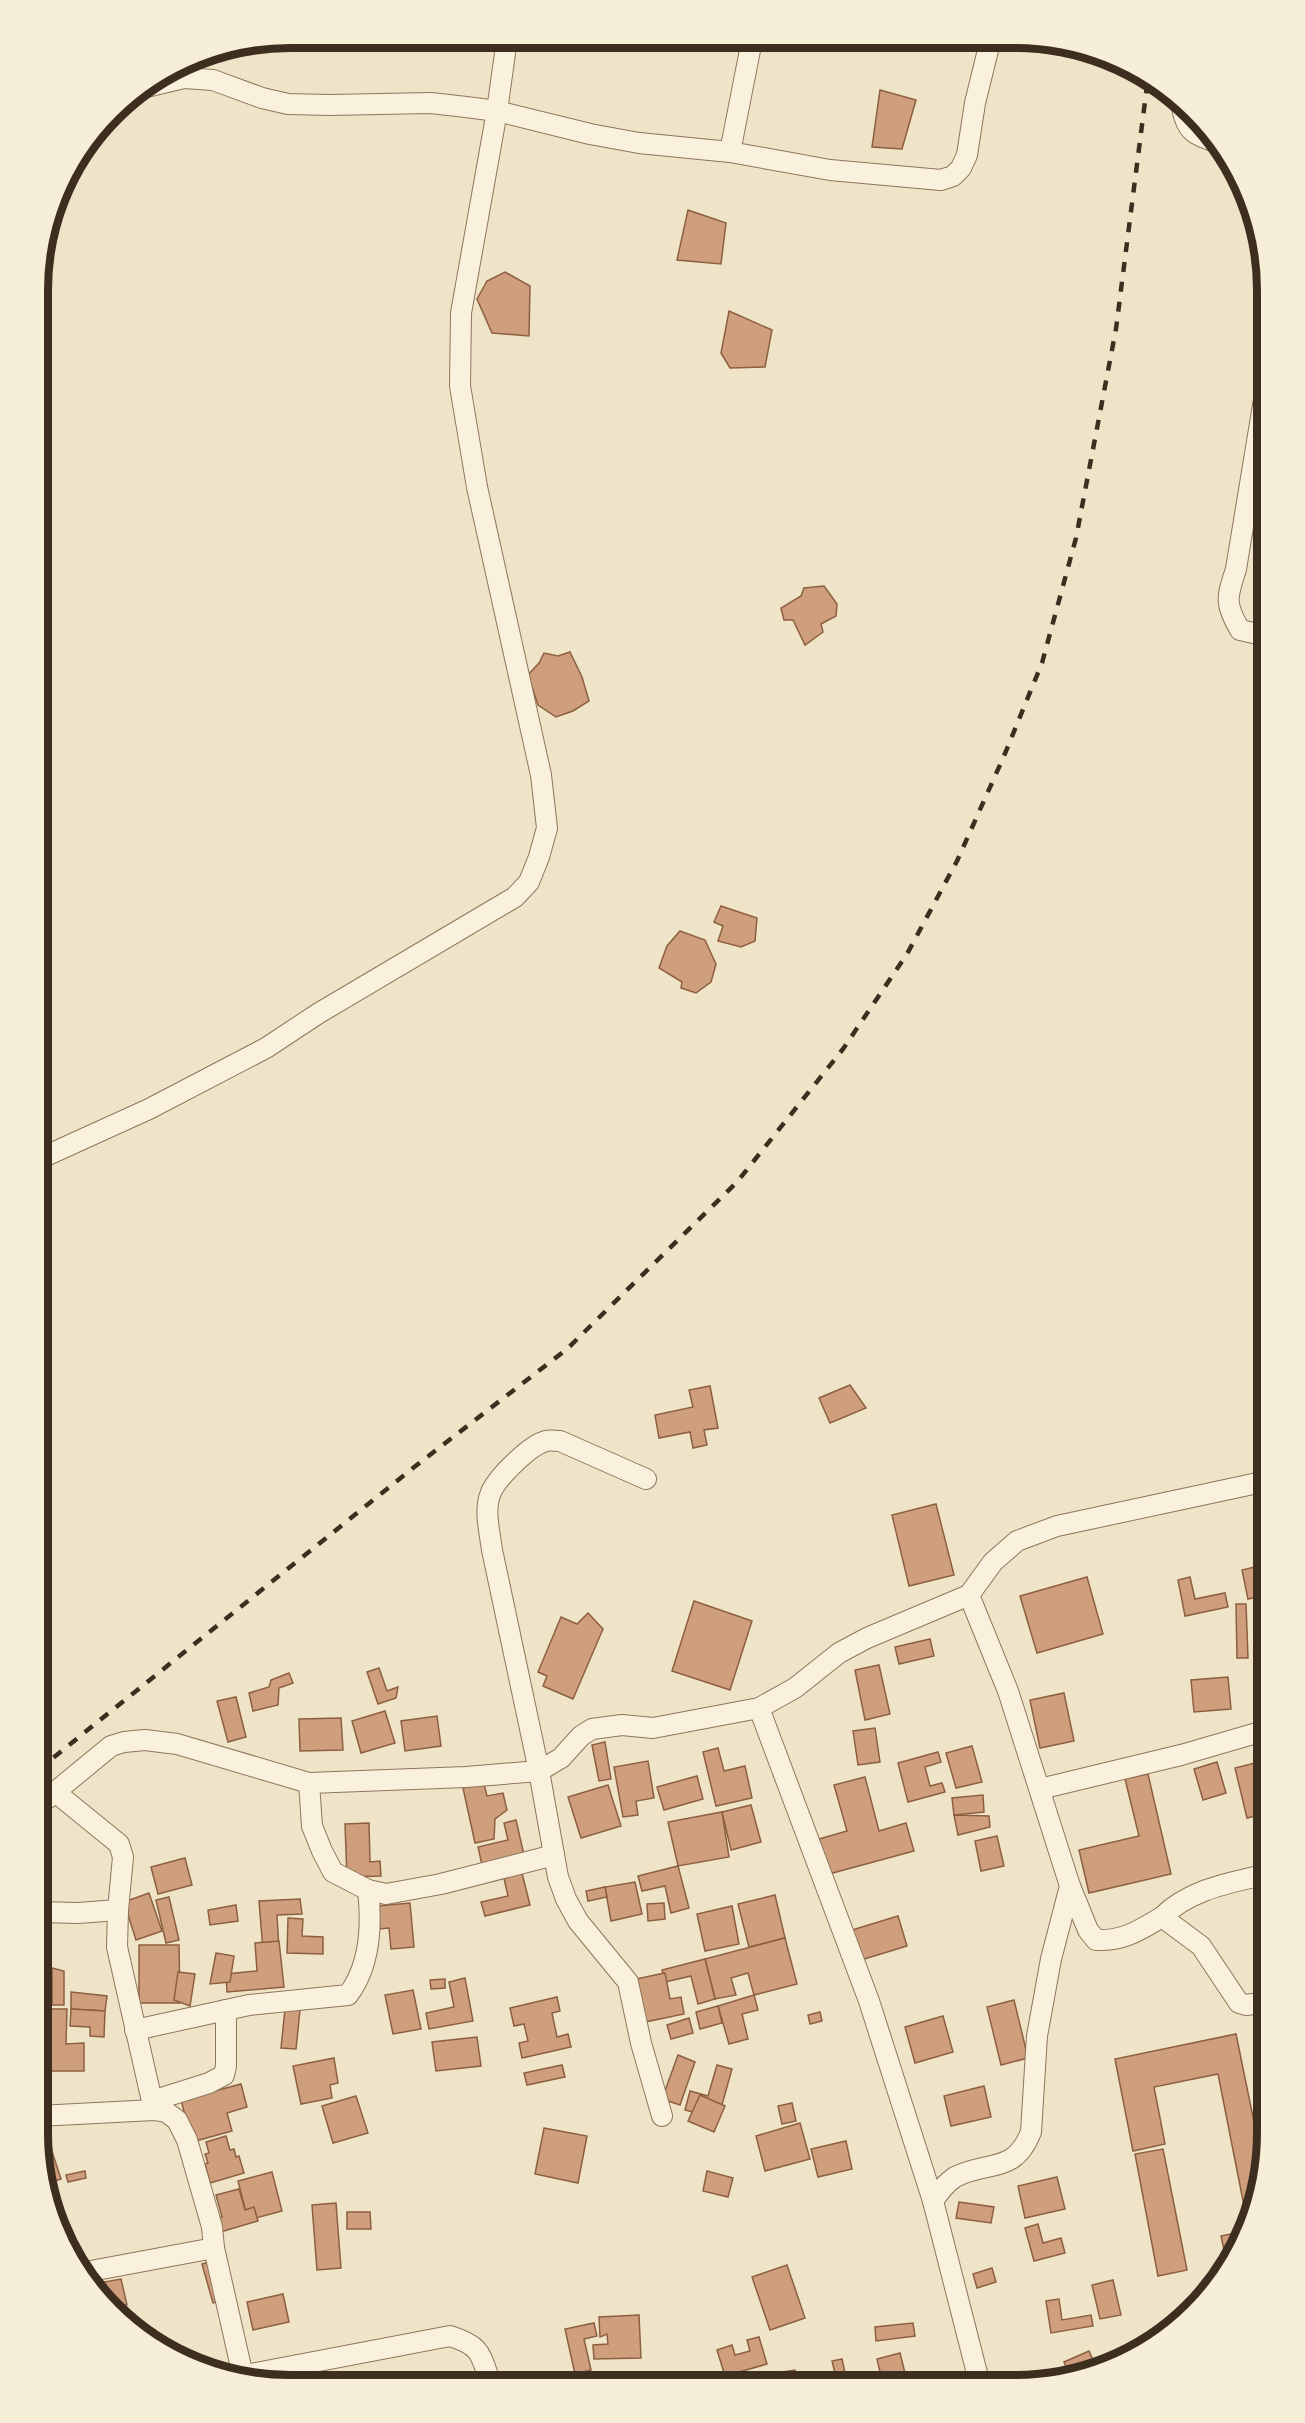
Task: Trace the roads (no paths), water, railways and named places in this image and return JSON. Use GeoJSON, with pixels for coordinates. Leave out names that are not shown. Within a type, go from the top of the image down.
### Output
{"type":"FeatureCollection","features":[{"type":"Feature","properties":{"kind":"street"},"geometry":{"type":"LineString","coordinates":[[48,1155],[149,1109],[266,1048],[319,1013],[515,897],[529,882],[547,828],[541,775],[477,487],[460,386],[461,313],[506,48]]}},
{"type":"Feature","properties":{"kind":"street"},"geometry":{"type":"LineString","coordinates":[[730,152],[750,48]]}},
{"type":"Feature","properties":{"kind":"street"},"geometry":{"type":"LineString","coordinates":[[165,82],[184,78],[213,80],[262,98],[288,104],[431,103],[496,111],[639,143],[730,152],[830,171],[941,180],[953,176],[961,168],[967,155],[975,103],[989,48]]}},
{"type":"Feature","properties":{"kind":"street"},"geometry":{"type":"LineString","coordinates":[[1185,118],[1189,130],[1203,137]]}},
{"type":"Feature","properties":{"kind":"street"},"geometry":{"type":"LineString","coordinates":[[1257,445],[1236,568],[1227,597],[1231,615],[1240,630],[1257,634]]}},
{"type":"Feature","properties":{"kind":"street"},"geometry":{"type":"LineString","coordinates":[[646,1479],[560,1441],[546,1440],[531,1448],[497,1481],[489,1496],[488,1521],[492,1551],[554,1855],[566,1899],[578,1921],[628,1982],[641,2043],[662,2116]]}},
{"type":"Feature","properties":{"kind":"street"},"geometry":{"type":"LineString","coordinates":[[48,1798],[111,1746],[145,1740],[177,1744],[309,1783],[466,1778],[538,1771],[561,1758],[581,1736],[592,1730],[622,1725],[653,1728],[759,1708],[795,1688],[839,1653],[867,1638],[969,1595],[983,1573],[1017,1541],[1047,1529],[1257,1483]]}},
{"type":"Feature","properties":{"kind":"street"},"geometry":{"type":"LineString","coordinates":[[969,1595],[1008,1690],[1070,1886],[1088,1930],[1096,1940],[1113,1941],[1135,1933],[1162,1917],[1184,1899],[1208,1888],[1257,1876]]}},
{"type":"Feature","properties":{"kind":"street"},"geometry":{"type":"LineString","coordinates":[[759,1708],[869,2001],[933,2201],[977,2375]]}},
{"type":"Feature","properties":{"kind":"street"},"geometry":{"type":"LineString","coordinates":[[1040,1789],[1181,1755],[1257,1733]]}},
{"type":"Feature","properties":{"kind":"street"},"geometry":{"type":"LineString","coordinates":[[309,1783],[312,1826],[333,1872],[368,1890],[386,1894],[419,1888],[554,1855]]}},
{"type":"Feature","properties":{"kind":"street"},"geometry":{"type":"LineString","coordinates":[[55,1792],[119,1844],[123,1857],[117,1947],[153,2106]]}},
{"type":"Feature","properties":{"kind":"street"},"geometry":{"type":"LineString","coordinates":[[933,2201],[942,2189],[957,2176],[1006,2163],[1026,2145],[1032,2132],[1037,2036],[1051,1959],[1070,1886]]}},
{"type":"Feature","properties":{"kind":"street"},"geometry":{"type":"LineString","coordinates":[[135,2030],[279,2000],[348,1995],[357,1983],[366,1952],[371,1918],[368,1890]]}},
{"type":"Feature","properties":{"kind":"street"},"geometry":{"type":"LineString","coordinates":[[48,1912],[118,1910]]}},
{"type":"Feature","properties":{"kind":"street"},"geometry":{"type":"LineString","coordinates":[[1162,1917],[1201,1946],[1239,2003],[1246,2005],[1257,2003]]}},
{"type":"Feature","properties":{"kind":"street"},"geometry":{"type":"LineString","coordinates":[[48,2115],[153,2106],[224,2075],[226,2010]]}},
{"type":"Feature","properties":{"kind":"street"},"geometry":{"type":"LineString","coordinates":[[153,2106],[177,2120],[187,2140],[212,2227],[237,2369]]}},
{"type":"Feature","properties":{"kind":"street"},"geometry":{"type":"LineString","coordinates":[[91,2271],[214,2248]]}},
{"type":"Feature","properties":{"kind":"street"},"geometry":{"type":"LineString","coordinates":[[259,2373],[450,2336],[470,2342],[477,2348],[488,2375]]}},
{"type":"Feature","properties":{"kind":"railway"},"geometry":{"type":"LineString","coordinates":[[48,1762],[413,1468],[567,1349],[737,1182],[843,1049],[907,954],[957,861],[1042,663],[1076,538],[1116,329],[1147,87]]}}]}
